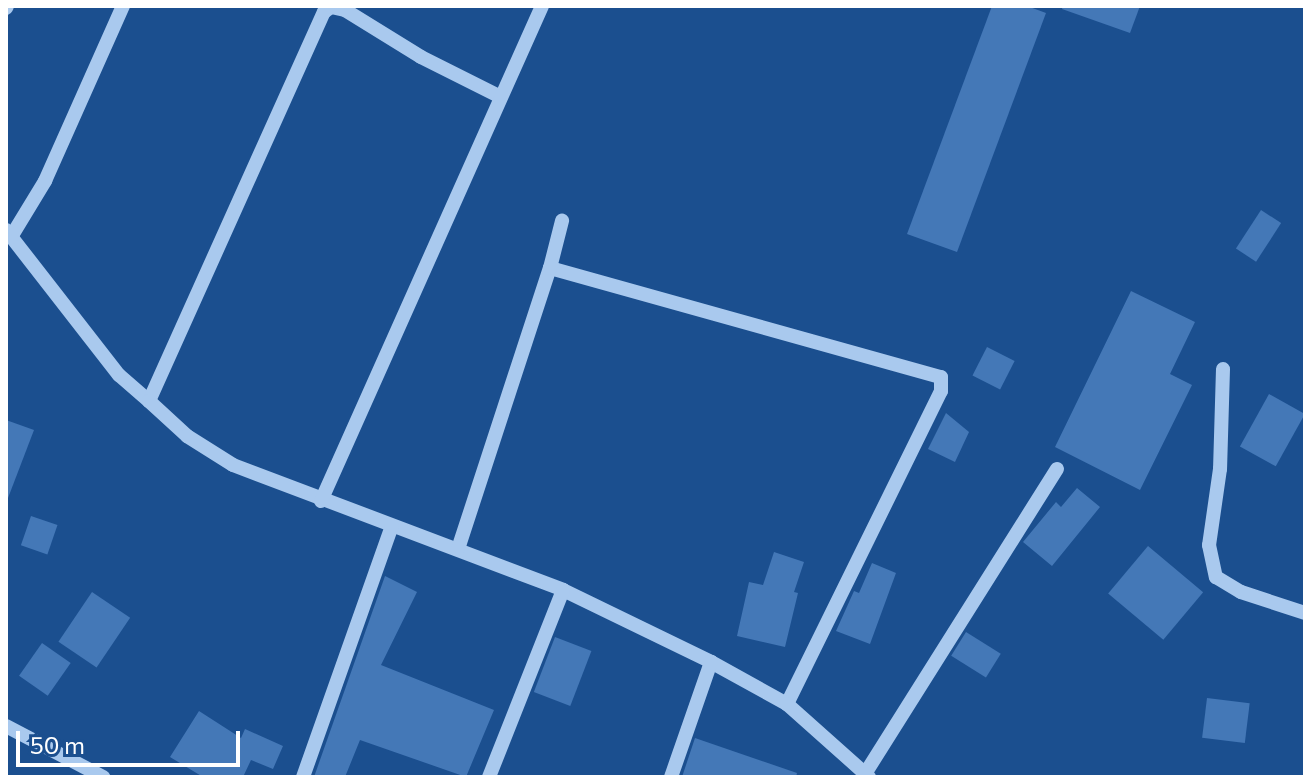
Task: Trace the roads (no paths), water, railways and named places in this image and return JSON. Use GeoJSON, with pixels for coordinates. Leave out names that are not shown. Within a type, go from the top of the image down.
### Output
{"type":"FeatureCollection","features":[{"type":"Feature","properties":{"kind":"street"},"geometry":{"type":"LineString","coordinates":[[123,6],[45,181],[8,233],[119,375],[187,436],[233,465],[321,501],[563,590],[711,662],[787,704],[866,776],[1057,469]]}},
{"type":"Feature","properties":{"kind":"street"},"geometry":{"type":"LineString","coordinates":[[321,501],[499,96],[542,6]]}},
{"type":"Feature","properties":{"kind":"street"},"geometry":{"type":"LineString","coordinates":[[149,401],[324,12],[331,7],[345,10],[421,57],[499,96]]}},
{"type":"Feature","properties":{"kind":"street"},"geometry":{"type":"LineString","coordinates":[[458,549],[550,268],[562,221]]}},
{"type":"Feature","properties":{"kind":"street"},"geometry":{"type":"LineString","coordinates":[[550,268],[941,377],[941,391],[787,704]]}},
{"type":"Feature","properties":{"kind":"street"},"geometry":{"type":"LineString","coordinates":[[1223,369],[1220,469],[1209,545],[1216,577],[1241,592],[1305,613]]}},
{"type":"Feature","properties":{"kind":"street"},"geometry":{"type":"LineString","coordinates":[[303,777],[392,526]]}},
{"type":"Feature","properties":{"kind":"street"},"geometry":{"type":"LineString","coordinates":[[489,777],[563,590]]}},
{"type":"Feature","properties":{"kind":"street"},"geometry":{"type":"LineString","coordinates":[[671,777],[711,662]]}},
{"type":"Feature","properties":{"kind":"street"},"geometry":{"type":"LineString","coordinates":[[6,726],[103,777]]}}]}
